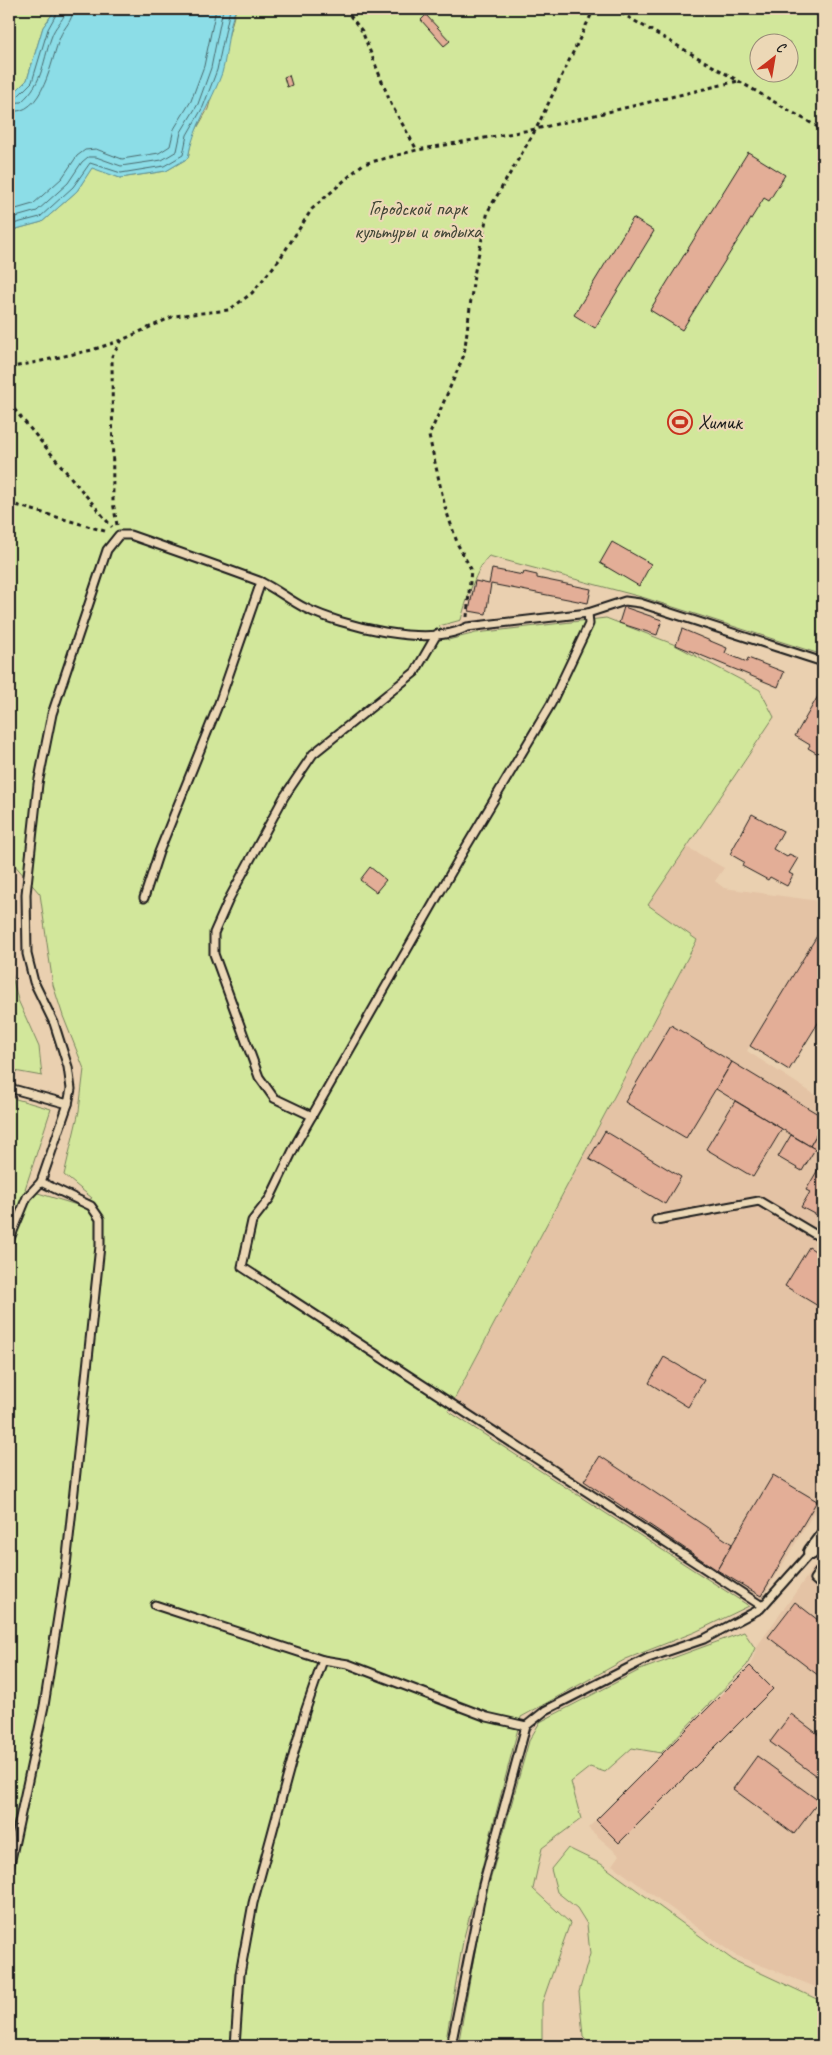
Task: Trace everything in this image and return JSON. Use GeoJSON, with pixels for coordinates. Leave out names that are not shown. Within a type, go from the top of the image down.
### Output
{"type":"FeatureCollection","features":[{"type":"Feature","properties":{"kind":"street"},"geometry":{"type":"LineString","coordinates":[[811,1552],[823,1536]]}},
{"type":"Feature","properties":{"kind":"lane"},"geometry":{"type":"LineString","coordinates":[[9,1240],[27,1197],[41,1182],[68,1104],[71,1089],[68,1067],[54,1023],[34,982],[27,954],[26,894],[38,784],[52,714],[107,550],[118,535],[130,535],[261,582],[305,608],[337,622],[394,634],[456,632],[467,627],[588,613],[625,601],[640,603],[823,662]]}},
{"type":"Feature","properties":{"kind":"lane"},"geometry":{"type":"LineString","coordinates":[[144,898],[159,852],[219,702],[261,582]]}},
{"type":"Feature","properties":{"kind":"lane"},"geometry":{"type":"LineString","coordinates":[[588,613],[589,624],[551,704],[460,857],[312,1116],[270,1198],[252,1221],[242,1267],[762,1606]]}},
{"type":"Feature","properties":{"kind":"lane"},"geometry":{"type":"LineString","coordinates":[[312,1116],[274,1098],[259,1078],[214,954],[214,933],[230,897],[284,797],[313,754],[416,672],[437,634]]}},
{"type":"Feature","properties":{"kind":"lane"},"geometry":{"type":"LineString","coordinates":[[823,874],[823,885]]}},
{"type":"Feature","properties":{"kind":"lane"},"geometry":{"type":"LineString","coordinates":[[9,1088],[68,1104]]}},
{"type":"Feature","properties":{"kind":"lane"},"geometry":{"type":"LineString","coordinates":[[9,1869],[44,1706],[66,1566],[100,1246],[100,1219],[91,1206],[68,1193],[41,1182]]}},
{"type":"Feature","properties":{"kind":"lane"},"geometry":{"type":"LineString","coordinates":[[656,1220],[759,1201],[823,1239]]}},
{"type":"Feature","properties":{"kind":"lane"},"geometry":{"type":"LineString","coordinates":[[450,2046],[482,1885],[526,1726],[546,1710],[648,1658],[704,1639],[762,1606],[811,1552]]}},
{"type":"Feature","properties":{"kind":"lane"},"geometry":{"type":"LineString","coordinates":[[823,1566],[814,1580],[823,1587]]}},
{"type":"Feature","properties":{"kind":"lane"},"geometry":{"type":"LineString","coordinates":[[156,1606],[323,1660],[348,1664],[487,1717],[526,1726]]}},
{"type":"Feature","properties":{"kind":"lane"},"geometry":{"type":"LineString","coordinates":[[235,2046],[240,1974],[252,1903],[305,1712],[323,1660]]}},
{"type":"Feature","properties":{"kind":"path"},"geometry":{"type":"LineString","coordinates":[[345,9],[362,32],[391,104],[417,150]]}},
{"type":"Feature","properties":{"kind":"path"},"geometry":{"type":"LineString","coordinates":[[467,627],[471,569],[458,545],[445,507],[429,436],[464,355],[474,275],[488,210],[536,128],[594,9]]}},
{"type":"Feature","properties":{"kind":"path"},"geometry":{"type":"LineString","coordinates":[[614,9],[823,130]]}},
{"type":"Feature","properties":{"kind":"path"},"geometry":{"type":"LineString","coordinates":[[9,368],[92,350],[122,340],[174,316],[229,310],[252,293],[279,260],[312,210],[363,164],[417,150],[536,128],[738,81]]}},
{"type":"Feature","properties":{"kind":"path"},"geometry":{"type":"LineString","coordinates":[[118,535],[113,502],[112,356],[122,340]]}},
{"type":"Feature","properties":{"kind":"path"},"geometry":{"type":"LineString","coordinates":[[9,403],[118,535]]}},
{"type":"Feature","properties":{"kind":"path"},"geometry":{"type":"LineString","coordinates":[[9,503],[118,535]]}},
{"type":"Feature","properties":{"kind":"shaded area"},"geometry":{"type":"Polygon","coordinates":[[[687,847],[724,868],[715,881],[724,888],[819,901],[823,905],[823,926],[747,1051],[823,1100],[823,1498],[761,1600],[454,1401],[697,941],[648,905],[687,847]]]}},
{"type":"Feature","properties":{"kind":"shaded area"},"geometry":{"type":"Polygon","coordinates":[[[823,1554],[823,1990],[735,1955],[612,1865],[619,1855],[588,1828],[750,1666],[758,1645],[823,1554]]]}},
{"type":"Feature","properties":{"kind":"green space"},"geometry":{"type":"Polygon","coordinates":[[[9,9],[56,9],[43,27],[27,80],[14,94],[9,89],[9,9]]]}},
{"type":"Feature","properties":{"kind":"green space","name":"Городской парк культуры и отдыха"},"geometry":{"type":"Polygon","coordinates":[[[236,9],[823,9],[823,655],[645,598],[489,556],[476,576],[461,620],[439,626],[448,640],[476,633],[606,618],[673,644],[760,690],[774,717],[648,905],[697,940],[448,1411],[749,1606],[695,1632],[626,1659],[521,1717],[463,1941],[445,2046],[9,2046],[9,1097],[51,1109],[25,1189],[80,1206],[92,1198],[64,1175],[79,1111],[84,1069],[53,985],[40,894],[12,862],[9,890],[9,231],[42,222],[77,191],[92,167],[120,178],[166,171],[188,158],[192,137],[208,109],[236,9]]]}},
{"type":"Feature","properties":{"kind":"green space"},"geometry":{"type":"Polygon","coordinates":[[[9,964],[18,1000],[39,1047],[42,1076],[9,1070],[9,964]]]}},
{"type":"Feature","properties":{"kind":"green space"},"geometry":{"type":"Polygon","coordinates":[[[744,1632],[755,1648],[747,1665],[661,1753],[632,1748],[605,1772],[590,1767],[571,1782],[581,1819],[542,1848],[533,1889],[570,1923],[542,2003],[542,2046],[458,2046],[483,1906],[529,1741],[540,1722],[640,1670],[744,1632]]]}},
{"type":"Feature","properties":{"kind":"green space"},"geometry":{"type":"Polygon","coordinates":[[[568,1848],[601,1864],[733,1960],[823,2002],[823,2046],[592,2046],[583,2036],[579,1992],[590,1954],[587,1924],[577,1908],[557,1892],[551,1869],[568,1848]]]}},
{"type":"Feature","properties":{"kind":"water"},"geometry":{"type":"Polygon","coordinates":[[[56,9],[236,9],[231,24],[222,73],[198,125],[188,158],[166,171],[120,178],[92,168],[77,191],[42,222],[9,231],[9,89],[14,93],[27,80],[43,27],[56,9]]]}},
{"type":"Feature","properties":{"kind":"building"},"geometry":{"type":"Polygon","coordinates":[[[426,15],[450,41],[444,46],[421,20],[426,15]]]}},
{"type":"Feature","properties":{"kind":"building"},"geometry":{"type":"Polygon","coordinates":[[[289,75],[292,85],[287,87],[284,77],[289,75]]]}},
{"type":"Feature","properties":{"kind":"building"},"geometry":{"type":"Polygon","coordinates":[[[748,152],[785,175],[769,201],[764,198],[682,330],[650,310],[748,152]]]}},
{"type":"Feature","properties":{"kind":"building"},"geometry":{"type":"Polygon","coordinates":[[[633,218],[654,231],[595,328],[574,315],[633,218]]]}},
{"type":"Feature","properties":{"kind":"building"},"geometry":{"type":"Polygon","coordinates":[[[612,542],[651,564],[639,586],[600,563],[612,542]]]}},
{"type":"Feature","properties":{"kind":"building"},"geometry":{"type":"Polygon","coordinates":[[[492,569],[523,575],[524,572],[537,575],[537,578],[591,589],[588,603],[491,584],[486,614],[469,611],[475,581],[489,584],[492,569]]]}},
{"type":"Feature","properties":{"kind":"building"},"geometry":{"type":"Polygon","coordinates":[[[624,607],[662,620],[657,635],[619,623],[624,607]]]}},
{"type":"Feature","properties":{"kind":"building"},"geometry":{"type":"Polygon","coordinates":[[[682,629],[727,648],[725,653],[747,662],[748,658],[784,672],[778,687],[676,645],[682,629]]]}},
{"type":"Feature","properties":{"kind":"building"},"geometry":{"type":"Polygon","coordinates":[[[818,696],[823,699],[823,757],[808,748],[810,745],[795,736],[818,696]]]}},
{"type":"Feature","properties":{"kind":"building"},"geometry":{"type":"Polygon","coordinates":[[[752,814],[783,831],[773,849],[787,857],[789,854],[798,858],[789,873],[793,875],[787,886],[770,877],[768,880],[742,866],[744,862],[730,854],[752,814]]]}},
{"type":"Feature","properties":{"kind":"building"},"geometry":{"type":"Polygon","coordinates":[[[370,867],[386,880],[376,892],[360,880],[370,867]]]}},
{"type":"Feature","properties":{"kind":"building"},"geometry":{"type":"Polygon","coordinates":[[[823,926],[823,1015],[789,1070],[750,1046],[823,926]]]}},
{"type":"Feature","properties":{"kind":"building"},"geometry":{"type":"Polygon","coordinates":[[[671,1025],[732,1062],[686,1138],[625,1102],[671,1025]]]}},
{"type":"Feature","properties":{"kind":"building"},"geometry":{"type":"Polygon","coordinates":[[[732,1062],[823,1117],[823,1123],[810,1146],[716,1089],[732,1062]]]}},
{"type":"Feature","properties":{"kind":"building"},"geometry":{"type":"Polygon","coordinates":[[[735,1101],[782,1129],[753,1177],[706,1149],[735,1101]]]}},
{"type":"Feature","properties":{"kind":"building"},"geometry":{"type":"Polygon","coordinates":[[[823,1123],[823,1154],[810,1146],[823,1123]]]}},
{"type":"Feature","properties":{"kind":"building"},"geometry":{"type":"Polygon","coordinates":[[[605,1131],[681,1177],[665,1204],[589,1159],[605,1131]]]}},
{"type":"Feature","properties":{"kind":"building"},"geometry":{"type":"Polygon","coordinates":[[[791,1135],[815,1149],[802,1171],[778,1157],[791,1135]]]}},
{"type":"Feature","properties":{"kind":"building"},"geometry":{"type":"Polygon","coordinates":[[[823,1161],[823,1202],[816,1215],[801,1207],[810,1192],[806,1190],[823,1161]]]}},
{"type":"Feature","properties":{"kind":"building"},"geometry":{"type":"Polygon","coordinates":[[[809,1247],[823,1256],[823,1309],[785,1286],[809,1247]]]}},
{"type":"Feature","properties":{"kind":"building"},"geometry":{"type":"Polygon","coordinates":[[[664,1357],[704,1380],[688,1407],[649,1383],[664,1357]]]}},
{"type":"Feature","properties":{"kind":"building"},"geometry":{"type":"Polygon","coordinates":[[[600,1456],[732,1544],[717,1570],[584,1481],[600,1456]]]}},
{"type":"Feature","properties":{"kind":"building"},"geometry":{"type":"Polygon","coordinates":[[[773,1475],[817,1501],[761,1596],[717,1570],[773,1475]]]}},
{"type":"Feature","properties":{"kind":"building"},"geometry":{"type":"Polygon","coordinates":[[[795,1602],[823,1624],[823,1679],[768,1637],[795,1602]]]}},
{"type":"Feature","properties":{"kind":"building"},"geometry":{"type":"Polygon","coordinates":[[[750,1666],[773,1689],[619,1843],[596,1820],[750,1666]]]}},
{"type":"Feature","properties":{"kind":"building"},"geometry":{"type":"Polygon","coordinates":[[[791,1714],[823,1738],[823,1781],[770,1742],[791,1714]]]}},
{"type":"Feature","properties":{"kind":"building"},"geometry":{"type":"Polygon","coordinates":[[[757,1756],[819,1801],[794,1834],[733,1789],[757,1756]]]}},
{"type":"Feature","properties":{"kind":"place","name":"Химик"},"geometry":{"type":"Point","coordinates":[680,422]}}]}
